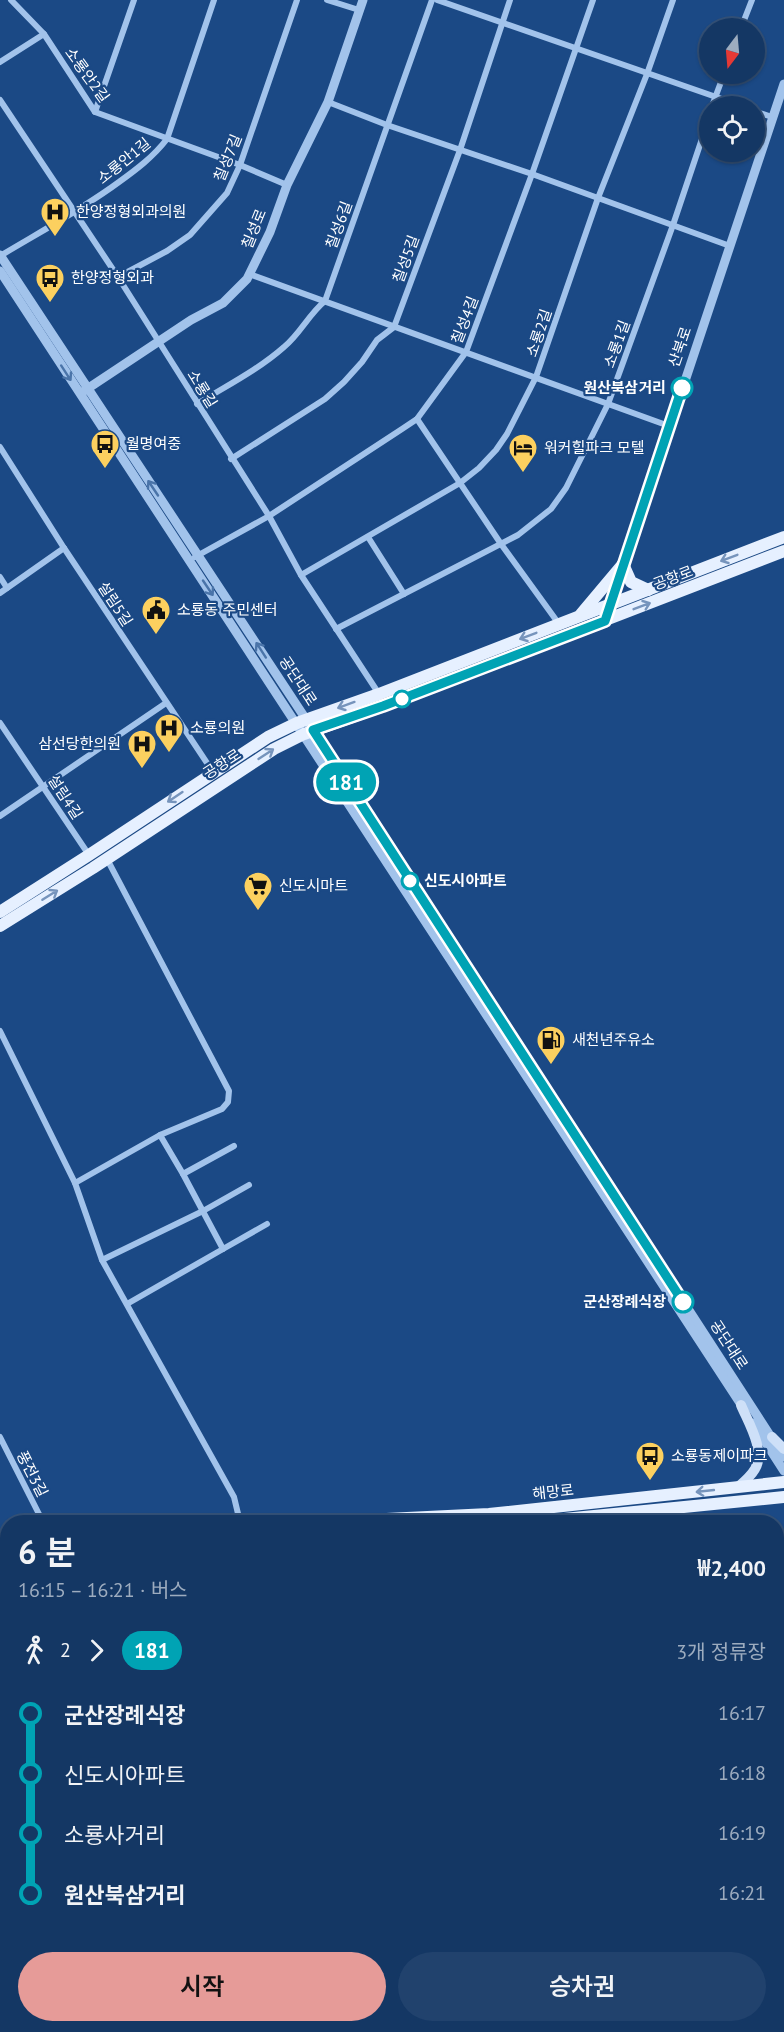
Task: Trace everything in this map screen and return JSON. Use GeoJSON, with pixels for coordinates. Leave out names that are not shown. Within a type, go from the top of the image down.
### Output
{"type":"FeatureCollection","features":[{"type":"Feature","properties":{"kind":"main road","name":"공항로"},"geometry":{"type":"LineString","coordinates":[[0,926],[107,859],[305,727],[379,693],[784,537]]}},
{"type":"Feature","properties":{"kind":"main road","name":"공항로"},"geometry":{"type":"LineString","coordinates":[[0,912],[268,737],[383,706],[784,551]]}},
{"type":"Feature","properties":{"kind":"main road"},"geometry":{"type":"LineString","coordinates":[[578,616],[623,564],[631,582],[648,590]]}},
{"type":"Feature","properties":{"kind":"main road"},"geometry":{"type":"LineString","coordinates":[[738,1487],[757,1467],[758,1457],[757,1444],[741,1405]]}},
{"type":"Feature","properties":{"kind":"main road"},"geometry":{"type":"LineString","coordinates":[[772,1437],[784,1449]]}},
{"type":"Feature","properties":{"kind":"main road","name":"해망로"},"geometry":{"type":"LineString","coordinates":[[469,1515],[784,1482]]}},
{"type":"Feature","properties":{"kind":"main road","name":"해망로"},"geometry":{"type":"LineString","coordinates":[[604,1515],[784,1497]]}},
{"type":"Feature","properties":{"kind":"street","name":"소룡안2길"},"geometry":{"type":"LineString","coordinates":[[11,0],[44,34],[95,112],[240,165],[286,185]]}},
{"type":"Feature","properties":{"kind":"street"},"geometry":{"type":"LineString","coordinates":[[95,112],[134,0]]}},
{"type":"Feature","properties":{"kind":"street","name":"소룡안1길"},"geometry":{"type":"LineString","coordinates":[[0,256],[74,213],[157,153],[167,139],[214,0]]}},
{"type":"Feature","properties":{"kind":"street","name":"칠성7길"},"geometry":{"type":"LineString","coordinates":[[118,277],[167,251],[190,235],[227,193],[240,165],[297,0]]}},
{"type":"Feature","properties":{"kind":"street"},"geometry":{"type":"LineString","coordinates":[[327,0],[359,10]]}},
{"type":"Feature","properties":{"kind":"street","name":"칠성로"},"geometry":{"type":"LineString","coordinates":[[83,392],[191,320],[223,303],[249,274],[270,232],[286,185],[328,102],[363,0]]}},
{"type":"Feature","properties":{"kind":"street","name":"칠성6길"},"geometry":{"type":"LineString","coordinates":[[197,404],[286,346],[313,311],[325,301],[432,0]]}},
{"type":"Feature","properties":{"kind":"street"},"geometry":{"type":"LineString","coordinates":[[437,0],[712,96]]}},
{"type":"Feature","properties":{"kind":"street","name":"칠성5길"},"geometry":{"type":"LineString","coordinates":[[231,459],[325,399],[350,375],[377,340],[394,327],[460,150],[510,0]]}},
{"type":"Feature","properties":{"kind":"street","name":"칠성4길"},"geometry":{"type":"LineString","coordinates":[[194,558],[268,516],[417,419],[466,352],[593,0]]}},
{"type":"Feature","properties":{"kind":"street","name":"소룡2길"},"geometry":{"type":"LineString","coordinates":[[301,575],[460,483],[479,468],[507,434],[536,377],[598,198],[673,0]]}},
{"type":"Feature","properties":{"kind":"street"},"geometry":{"type":"LineString","coordinates":[[745,18],[752,0]]}},
{"type":"Feature","properties":{"kind":"street"},"geometry":{"type":"LineString","coordinates":[[0,62],[44,34]]}},
{"type":"Feature","properties":{"kind":"street","name":"산북로"},"geometry":{"type":"LineString","coordinates":[[605,621],[784,84]]}},
{"type":"Feature","properties":{"kind":"street","name":"소룡길"},"geometry":{"type":"LineString","coordinates":[[0,100],[118,277],[268,516],[301,575],[379,693]]}},
{"type":"Feature","properties":{"kind":"street"},"geometry":{"type":"LineString","coordinates":[[328,102],[730,246]]}},
{"type":"Feature","properties":{"kind":"street"},"geometry":{"type":"LineString","coordinates":[[765,115],[772,117]]}},
{"type":"Feature","properties":{"kind":"street","name":"소룡1길"},"geometry":{"type":"LineString","coordinates":[[336,629],[501,544],[526,529],[551,509],[566,488],[608,404],[699,148]]}},
{"type":"Feature","properties":{"kind":"street","name":"공단대로"},"geometry":{"type":"LineString","coordinates":[[0,256],[83,392]]}},
{"type":"Feature","properties":{"kind":"street","name":"공단대로"},"geometry":{"type":"LineString","coordinates":[[0,271],[194,558],[784,1457]]}},
{"type":"Feature","properties":{"kind":"street"},"geometry":{"type":"LineString","coordinates":[[249,274],[669,426]]}},
{"type":"Feature","properties":{"kind":"street"},"geometry":{"type":"LineString","coordinates":[[417,419],[501,544],[559,624]]}},
{"type":"Feature","properties":{"kind":"street","name":"설림5길"},"geometry":{"type":"LineString","coordinates":[[0,447],[64,548],[213,772]]}},
{"type":"Feature","properties":{"kind":"street"},"geometry":{"type":"LineString","coordinates":[[368,537],[404,594]]}},
{"type":"Feature","properties":{"kind":"street"},"geometry":{"type":"LineString","coordinates":[[0,593],[64,548]]}},
{"type":"Feature","properties":{"kind":"street"},"geometry":{"type":"LineString","coordinates":[[0,577],[7,588]]}},
{"type":"Feature","properties":{"kind":"street"},"geometry":{"type":"LineString","coordinates":[[0,816],[166,703]]}},
{"type":"Feature","properties":{"kind":"street","name":"설림4길"},"geometry":{"type":"LineString","coordinates":[[0,723],[89,855]]}},
{"type":"Feature","properties":{"kind":"street","name":"공단대로"},"geometry":{"type":"LineString","coordinates":[[305,727],[784,1471]]}},
{"type":"Feature","properties":{"kind":"street"},"geometry":{"type":"LineString","coordinates":[[75,1183],[160,1135],[222,1109],[228,1102],[229,1091],[107,859]]}},
{"type":"Feature","properties":{"kind":"street"},"geometry":{"type":"LineString","coordinates":[[0,1031],[75,1183],[102,1260],[234,1497],[238,1515]]}},
{"type":"Feature","properties":{"kind":"street"},"geometry":{"type":"LineString","coordinates":[[160,1135],[223,1250]]}},
{"type":"Feature","properties":{"kind":"street"},"geometry":{"type":"LineString","coordinates":[[183,1174],[234,1146]]}},
{"type":"Feature","properties":{"kind":"street"},"geometry":{"type":"LineString","coordinates":[[102,1260],[203,1211],[249,1185]]}},
{"type":"Feature","properties":{"kind":"street"},"geometry":{"type":"LineString","coordinates":[[127,1304],[267,1224]]}},
{"type":"Feature","properties":{"kind":"street","name":"풍전3길"},"geometry":{"type":"LineString","coordinates":[[0,1437],[39,1515]]}},
{"type":"Feature","properties":{"kind":"bus line","name":"181"},"geometry":{"type":"LineString","coordinates":[[682,388],[605,621],[383,706],[313,730],[683,1302]]}},
{"type":"Feature","properties":{"kind":"place","name":"한양정형외과의원"},"geometry":{"type":"Point","coordinates":[55,238]}},
{"type":"Feature","properties":{"kind":"place","name":"한양정형외과"},"geometry":{"type":"Point","coordinates":[50,304]}},
{"type":"Feature","properties":{"kind":"place","name":"원산북삼거리"},"geometry":{"type":"Point","coordinates":[682,388]}},
{"type":"Feature","properties":{"kind":"place","name":"월명여중"},"geometry":{"type":"Point","coordinates":[105,470]}},
{"type":"Feature","properties":{"kind":"place","name":"워커힐파크 모텔"},"geometry":{"type":"Point","coordinates":[523,474]}},
{"type":"Feature","properties":{"kind":"place","name":"소룡동 주민센터"},"geometry":{"type":"Point","coordinates":[156,636]}},
{"type":"Feature","properties":{"kind":"place","name":"소룡의원"},"geometry":{"type":"Point","coordinates":[169,754]}},
{"type":"Feature","properties":{"kind":"place","name":"삼선당한의원"},"geometry":{"type":"Point","coordinates":[142,770]}},
{"type":"Feature","properties":{"kind":"place","name":"신도시아파트"},"geometry":{"type":"Point","coordinates":[410,881]}},
{"type":"Feature","properties":{"kind":"place","name":"신도시마트"},"geometry":{"type":"Point","coordinates":[258,912]}},
{"type":"Feature","properties":{"kind":"place","name":"새천년주유소"},"geometry":{"type":"Point","coordinates":[551,1066]}},
{"type":"Feature","properties":{"kind":"place","name":"군산장례식장"},"geometry":{"type":"Point","coordinates":[683,1302]}},
{"type":"Feature","properties":{"kind":"place","name":"소룡동제이파크"},"geometry":{"type":"Point","coordinates":[650,1482]}}]}
